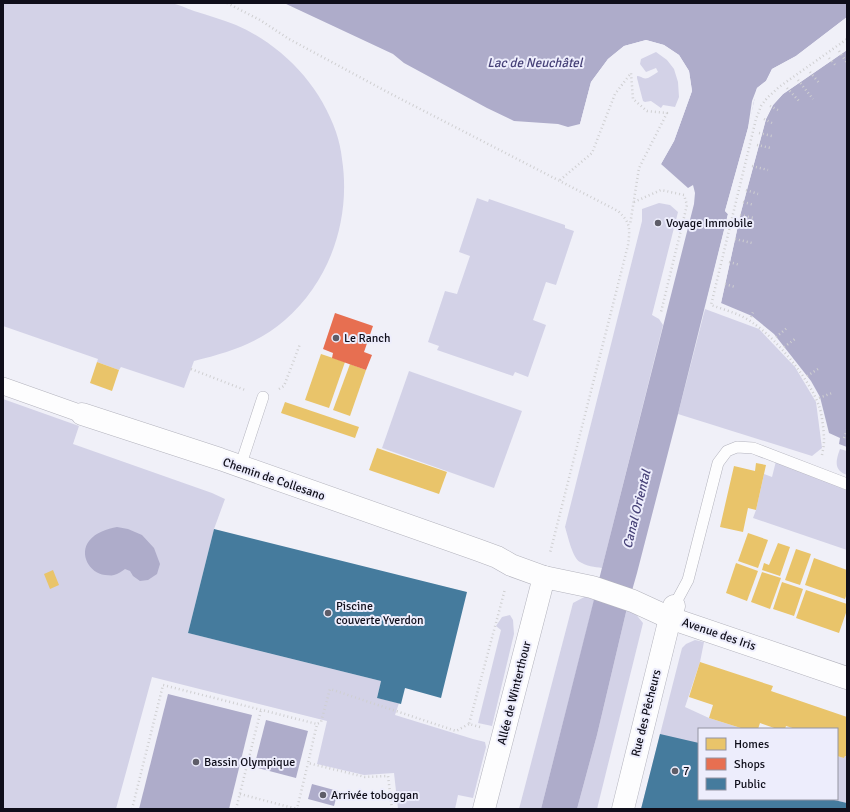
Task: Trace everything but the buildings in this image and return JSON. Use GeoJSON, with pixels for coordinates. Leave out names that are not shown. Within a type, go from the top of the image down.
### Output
{"type":"FeatureCollection","features":[{"type":"Feature","properties":{"kind":"street","name":"Chemin de Collesano"},"geometry":{"type":"LineString","coordinates":[[3,386],[478,550],[511,565],[545,570],[592,587]]}},
{"type":"Feature","properties":{"kind":"street","name":"Allée de Winterthour"},"geometry":{"type":"LineString","coordinates":[[484,809],[545,570]]}},
{"type":"Feature","properties":{"kind":"street","name":"Avenue des Iris"},"geometry":{"type":"LineString","coordinates":[[592,587],[672,612],[847,678]]}},
{"type":"Feature","properties":{"kind":"street","name":"Rue des Pêcheurs"},"geometry":{"type":"LineString","coordinates":[[623,809],[672,612]]}},
{"type":"Feature","properties":{"kind":"lane"},"geometry":{"type":"LineString","coordinates":[[240,467],[263,397]]}},
{"type":"Feature","properties":{"kind":"lane"},"geometry":{"type":"LineString","coordinates":[[672,612],[688,580],[718,462],[727,451],[737,447],[753,448],[847,484]]}},
{"type":"Feature","properties":{"kind":"path"},"geometry":{"type":"LineString","coordinates":[[227,3],[260,20],[289,39],[393,95],[618,211],[625,217],[630,226]]}},
{"type":"Feature","properties":{"kind":"path"},"geometry":{"type":"LineString","coordinates":[[818,473],[824,441],[822,422],[819,407],[814,395],[804,379],[793,363],[771,338],[753,323],[741,316],[711,306],[756,119],[761,106],[779,87],[847,39]]}},
{"type":"Feature","properties":{"kind":"path"},"geometry":{"type":"LineString","coordinates":[[839,51],[847,63]]}},
{"type":"Feature","properties":{"kind":"path"},"geometry":{"type":"LineString","coordinates":[[829,58],[837,67]]}},
{"type":"Feature","properties":{"kind":"path"},"geometry":{"type":"LineString","coordinates":[[810,72],[820,84]]}},
{"type":"Feature","properties":{"kind":"path"},"geometry":{"type":"LineString","coordinates":[[545,570],[628,245],[639,168],[667,113],[647,111],[633,99],[631,73],[615,94],[592,153],[560,180]]}},
{"type":"Feature","properties":{"kind":"path"},"geometry":{"type":"LineString","coordinates":[[798,80],[813,99]]}},
{"type":"Feature","properties":{"kind":"path"},"geometry":{"type":"LineString","coordinates":[[787,88],[798,101]]}},
{"type":"Feature","properties":{"kind":"path"},"geometry":{"type":"LineString","coordinates":[[770,106],[778,110]]}},
{"type":"Feature","properties":{"kind":"path"},"geometry":{"type":"LineString","coordinates":[[764,120],[772,123]]}},
{"type":"Feature","properties":{"kind":"path"},"geometry":{"type":"LineString","coordinates":[[759,132],[772,136]]}},
{"type":"Feature","properties":{"kind":"path"},"geometry":{"type":"LineString","coordinates":[[757,145],[771,148]]}},
{"type":"Feature","properties":{"kind":"path"},"geometry":{"type":"LineString","coordinates":[[752,166],[768,170]]}},
{"type":"Feature","properties":{"kind":"path"},"geometry":{"type":"LineString","coordinates":[[633,202],[661,190],[684,195],[687,205],[661,312]]}},
{"type":"Feature","properties":{"kind":"path"},"geometry":{"type":"LineString","coordinates":[[746,190],[758,194]]}},
{"type":"Feature","properties":{"kind":"path"},"geometry":{"type":"LineString","coordinates":[[743,202],[754,205]]}},
{"type":"Feature","properties":{"kind":"path"},"geometry":{"type":"LineString","coordinates":[[740,215],[754,218]]}},
{"type":"Feature","properties":{"kind":"path"},"geometry":{"type":"LineString","coordinates":[[735,239],[752,243]]}},
{"type":"Feature","properties":{"kind":"path"},"geometry":{"type":"LineString","coordinates":[[729,262],[740,265]]}},
{"type":"Feature","properties":{"kind":"path"},"geometry":{"type":"LineString","coordinates":[[725,284],[735,287]]}},
{"type":"Feature","properties":{"kind":"path"},"geometry":{"type":"LineString","coordinates":[[751,316],[754,310]]}},
{"type":"Feature","properties":{"kind":"path"},"geometry":{"type":"LineString","coordinates":[[776,337],[787,328]]}},
{"type":"Feature","properties":{"kind":"path"},"geometry":{"type":"LineString","coordinates":[[784,347],[795,339]]}},
{"type":"Feature","properties":{"kind":"path"},"geometry":{"type":"LineString","coordinates":[[807,376],[818,369]]}},
{"type":"Feature","properties":{"kind":"path"},"geometry":{"type":"LineString","coordinates":[[819,398],[832,393]]}},
{"type":"Feature","properties":{"kind":"path"},"geometry":{"type":"LineString","coordinates":[[844,438],[847,430]]}},
{"type":"Feature","properties":{"kind":"path"},"geometry":{"type":"LineString","coordinates":[[469,724],[511,565]]}},
{"type":"Feature","properties":{"kind":"path"},"geometry":{"type":"LineString","coordinates":[[132,809],[163,685],[317,724]]}},
{"type":"Feature","properties":{"kind":"path"},"geometry":{"type":"LineString","coordinates":[[240,794],[298,809],[317,724],[321,722],[330,689],[456,731],[469,724],[504,732]]}},
{"type":"Feature","properties":{"kind":"path"},"geometry":{"type":"LineString","coordinates":[[236,809],[261,710]]}},
{"type":"Feature","properties":{"kind":"path"},"geometry":{"type":"LineString","coordinates":[[308,763],[365,777],[388,776],[392,809]]}},
{"type":"Feature","properties":{"kind":"shaded area"},"geometry":{"type":"Polygon","coordinates":[[[3,3],[168,3],[179,5],[221,19],[253,33],[284,55],[309,83],[320,98],[329,115],[340,146],[344,181],[340,225],[334,247],[326,267],[315,286],[301,304],[285,320],[274,328],[242,346],[194,361],[184,388],[121,367],[119,370],[97,362],[98,359],[3,326],[3,3]]]}},
{"type":"Feature","properties":{"kind":"shaded area"},"geometry":{"type":"Polygon","coordinates":[[[656,52],[667,60],[674,69],[678,82],[679,97],[675,107],[663,105],[661,108],[651,101],[643,101],[637,76],[647,78],[658,72],[656,68],[646,72],[640,64],[641,59],[656,52]]]}},
{"type":"Feature","properties":{"kind":"shaded area"},"geometry":{"type":"Polygon","coordinates":[[[477,198],[488,202],[489,199],[565,225],[565,228],[574,231],[556,285],[546,282],[533,320],[546,325],[528,377],[515,372],[513,376],[437,350],[439,346],[428,342],[445,291],[457,294],[470,256],[459,252],[477,198]]]}},
{"type":"Feature","properties":{"kind":"shaded area"},"geometry":{"type":"Polygon","coordinates":[[[659,203],[670,205],[678,212],[652,315],[659,319],[663,325],[602,568],[594,567],[582,563],[577,559],[565,527],[642,221],[642,209],[659,203]]]}},
{"type":"Feature","properties":{"kind":"shaded area"},"geometry":{"type":"Polygon","coordinates":[[[705,309],[759,329],[795,367],[816,402],[822,448],[812,456],[678,414],[705,309]]]}},
{"type":"Feature","properties":{"kind":"shaded area"},"geometry":{"type":"Polygon","coordinates":[[[409,371],[522,411],[494,488],[382,448],[409,371]]]}},
{"type":"Feature","properties":{"kind":"shaded area"},"geometry":{"type":"Polygon","coordinates":[[[3,399],[79,426],[73,444],[212,493],[225,499],[214,529],[188,633],[381,681],[377,698],[399,703],[395,715],[485,742],[486,747],[473,798],[458,795],[455,809],[398,809],[394,773],[364,775],[317,764],[327,721],[152,677],[116,809],[3,809],[3,399]]]}},
{"type":"Feature","properties":{"kind":"shaded area"},"geometry":{"type":"Polygon","coordinates":[[[840,449],[847,451],[847,475],[839,470],[837,464],[837,457],[840,449]]]}},
{"type":"Feature","properties":{"kind":"shaded area"},"geometry":{"type":"Polygon","coordinates":[[[776,461],[847,490],[847,550],[753,518],[764,474],[772,477],[776,461]]]}},
{"type":"Feature","properties":{"kind":"shaded area"},"geometry":{"type":"Polygon","coordinates":[[[588,595],[595,597],[541,809],[519,809],[573,603],[588,595]]]}},
{"type":"Feature","properties":{"kind":"shaded area"},"geometry":{"type":"Polygon","coordinates":[[[627,608],[634,612],[643,623],[597,809],[577,809],[597,735],[627,608]]]}},
{"type":"Feature","properties":{"kind":"shaded area"},"geometry":{"type":"Polygon","coordinates":[[[510,615],[513,620],[514,634],[492,726],[478,723],[501,630],[496,626],[502,617],[510,615]]]}},
{"type":"Feature","properties":{"kind":"shaded area"},"geometry":{"type":"Polygon","coordinates":[[[695,640],[704,642],[700,662],[685,707],[709,718],[741,728],[698,728],[698,800],[805,809],[641,809],[682,648],[686,644],[695,640]]]}},
{"type":"Feature","properties":{"kind":"shaded area"},"geometry":{"type":"Polygon","coordinates":[[[838,756],[844,758],[847,756],[847,803],[834,800],[838,800],[838,756]]]}},
{"type":"Feature","properties":{"kind":"water","name":"Lac de Neuchâtel"},"geometry":{"type":"Polygon","coordinates":[[[284,3],[847,3],[847,17],[796,56],[772,69],[766,81],[757,88],[748,128],[725,211],[728,214],[577,809],[541,809],[694,204],[695,193],[693,185],[688,188],[661,164],[674,141],[692,91],[689,71],[679,55],[664,45],[646,40],[624,46],[608,59],[591,82],[580,124],[568,127],[558,124],[514,121],[404,63],[393,54],[284,3]]]}},
{"type":"Feature","properties":{"kind":"water"},"geometry":{"type":"Polygon","coordinates":[[[847,50],[847,447],[839,444],[840,438],[829,433],[820,397],[811,381],[774,334],[752,316],[721,303],[741,212],[766,119],[773,105],[783,94],[847,50]]]}},
{"type":"Feature","properties":{"kind":"water"},"geometry":{"type":"Polygon","coordinates":[[[117,527],[128,529],[142,535],[154,548],[160,564],[157,574],[148,580],[140,581],[133,576],[130,571],[125,569],[117,574],[105,575],[94,571],[90,567],[85,557],[86,546],[89,541],[98,533],[117,527]]]}},
{"type":"Feature","properties":{"kind":"water","name":"Bassin Olympique"},"geometry":{"type":"Polygon","coordinates":[[[168,694],[252,715],[229,809],[139,809],[168,694]]]}},
{"type":"Feature","properties":{"kind":"water"},"geometry":{"type":"Polygon","coordinates":[[[266,720],[308,731],[296,778],[254,767],[266,720]]]}},
{"type":"Feature","properties":{"kind":"water","name":"Arrivée toboggan"},"geometry":{"type":"Polygon","coordinates":[[[312,784],[338,791],[334,806],[308,799],[312,784]]]}},
{"type":"Feature","properties":{"kind":"pier"},"geometry":{"type":"Polygon","coordinates":[[[847,17],[847,20],[798,58],[773,70],[767,82],[759,89],[754,101],[749,128],[728,210],[730,215],[709,300],[707,300],[728,214],[725,211],[748,128],[752,101],[757,88],[766,81],[772,69],[796,56],[847,17]]]}},
{"type":"Feature","properties":{"kind":"pier"},"geometry":{"type":"Polygon","coordinates":[[[646,40],[664,45],[679,55],[689,71],[692,91],[674,141],[661,164],[660,163],[672,140],[690,91],[687,72],[677,57],[664,47],[646,43],[625,48],[610,60],[593,83],[581,125],[580,124],[591,82],[608,59],[624,46],[646,40]]]}},
{"type":"Feature","properties":{"kind":"pier"},"geometry":{"type":"Polygon","coordinates":[[[847,48],[847,50],[783,94],[773,105],[766,119],[741,212],[721,303],[719,303],[739,211],[764,118],[771,104],[782,92],[847,48]]]}},
{"type":"Feature","properties":{"kind":"place","name":"Voyage Immobile"},"geometry":{"type":"Point","coordinates":[658,223]}},
{"type":"Feature","properties":{"kind":"place","name":"Le Ranch"},"geometry":{"type":"Point","coordinates":[336,338]}},
{"type":"Feature","properties":{"kind":"place","name":"Piscine couverte Yverdon"},"geometry":{"type":"Point","coordinates":[328,613]}},
{"type":"Feature","properties":{"kind":"place","name":"Bassin Olympique"},"geometry":{"type":"Point","coordinates":[196,762]}},
{"type":"Feature","properties":{"kind":"place","name":"7"},"geometry":{"type":"Point","coordinates":[675,771]}},
{"type":"Feature","properties":{"kind":"place","name":"Arrivée toboggan"},"geometry":{"type":"Point","coordinates":[323,795]}},
{"type":"Feature","properties":{"kind":"water label","name":"Canal Oriental"},"geometry":{"type":"Point","coordinates":[636,509]}}]}
